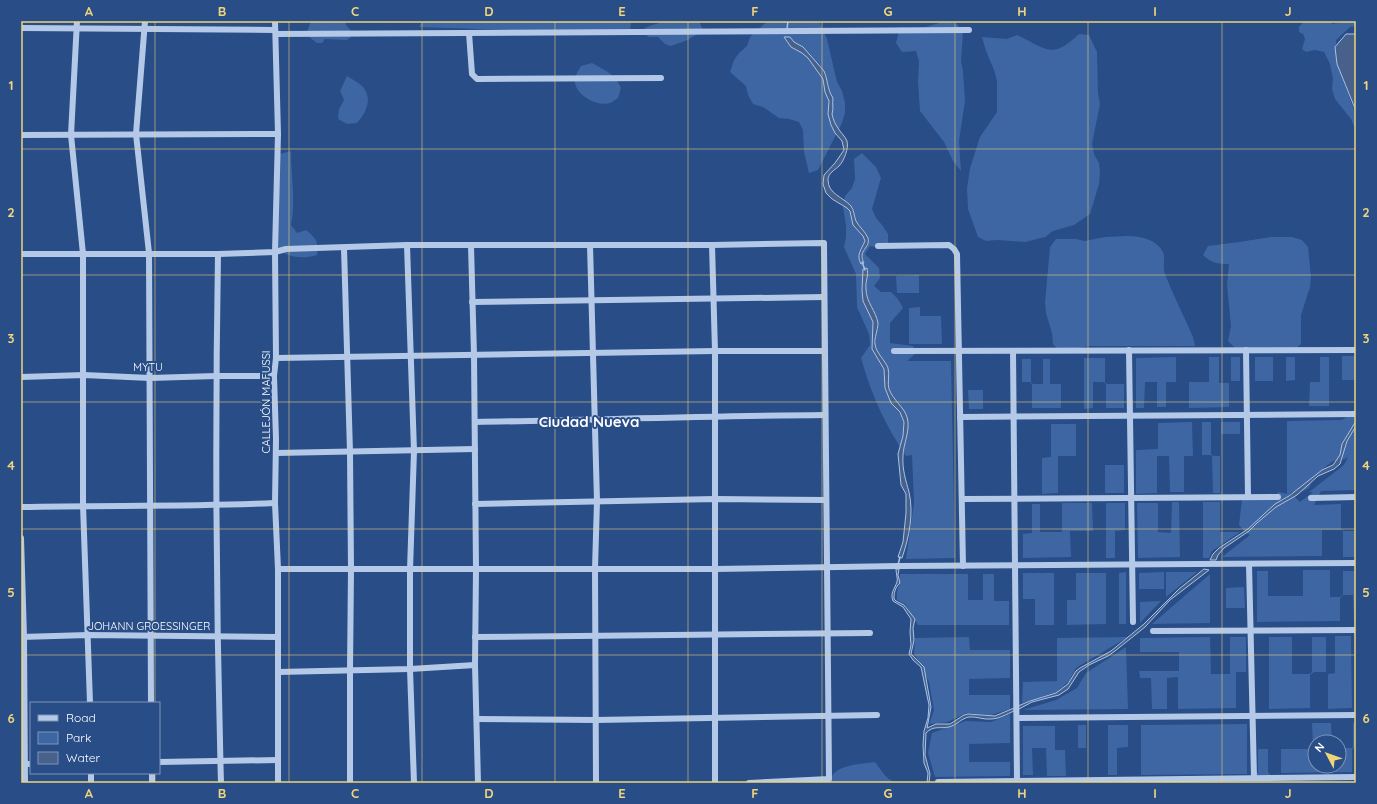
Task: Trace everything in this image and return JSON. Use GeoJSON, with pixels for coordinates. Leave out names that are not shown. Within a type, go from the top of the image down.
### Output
{"type":"FeatureCollection","features":[{"type":"Feature","properties":{"kind":"street"},"geometry":{"type":"LineString","coordinates":[[77,21],[71,135],[83,254],[83,505],[90,702]]}},
{"type":"Feature","properties":{"kind":"street"},"geometry":{"type":"LineString","coordinates":[[145,21],[136,134],[149,253],[151,702]]}},
{"type":"Feature","properties":{"kind":"street","name":"CALLEJÓN MAFUSSI"},"geometry":{"type":"LineString","coordinates":[[275,21],[278,134],[275,252],[276,358],[274,376],[276,453],[275,503],[278,569],[278,783]]}},
{"type":"Feature","properties":{"kind":"street"},"geometry":{"type":"LineString","coordinates":[[21,28],[469,33],[969,30]]}},
{"type":"Feature","properties":{"kind":"street"},"geometry":{"type":"LineString","coordinates":[[469,33],[472,74],[477,79],[661,78]]}},
{"type":"Feature","properties":{"kind":"street"},"geometry":{"type":"LineString","coordinates":[[21,135],[278,134]]}},
{"type":"Feature","properties":{"kind":"street"},"geometry":{"type":"LineString","coordinates":[[21,254],[218,254],[275,252],[286,249],[407,245],[590,246],[824,243],[829,779],[749,783]]}},
{"type":"Feature","properties":{"kind":"street"},"geometry":{"type":"LineString","coordinates":[[407,245],[414,450],[410,570],[410,670],[414,783]]}},
{"type":"Feature","properties":{"kind":"street"},"geometry":{"type":"LineString","coordinates":[[712,245],[715,351],[715,783]]}},
{"type":"Feature","properties":{"kind":"street"},"geometry":{"type":"LineString","coordinates":[[471,246],[475,422],[475,665],[478,783]]}},
{"type":"Feature","properties":{"kind":"street"},"geometry":{"type":"LineString","coordinates":[[590,246],[593,300],[597,501],[595,569],[596,783]]}},
{"type":"Feature","properties":{"kind":"street"},"geometry":{"type":"LineString","coordinates":[[878,246],[949,246],[954,249],[957,254],[964,566]]}},
{"type":"Feature","properties":{"kind":"street"},"geometry":{"type":"LineString","coordinates":[[344,248],[350,452],[350,783]]}},
{"type":"Feature","properties":{"kind":"street"},"geometry":{"type":"LineString","coordinates":[[218,254],[216,506],[221,783]]}},
{"type":"Feature","properties":{"kind":"street"},"geometry":{"type":"LineString","coordinates":[[472,302],[824,296]]}},
{"type":"Feature","properties":{"kind":"street"},"geometry":{"type":"LineString","coordinates":[[894,350],[1356,350]]}},
{"type":"Feature","properties":{"kind":"street"},"geometry":{"type":"LineString","coordinates":[[1013,350],[1017,781]]}},
{"type":"Feature","properties":{"kind":"street"},"geometry":{"type":"LineString","coordinates":[[1129,350],[1133,622]]}},
{"type":"Feature","properties":{"kind":"street"},"geometry":{"type":"LineString","coordinates":[[1246,350],[1248,497]]}},
{"type":"Feature","properties":{"kind":"street"},"geometry":{"type":"LineString","coordinates":[[276,358],[715,351],[825,351]]}},
{"type":"Feature","properties":{"kind":"street","name":"MYTU"},"geometry":{"type":"LineString","coordinates":[[21,377],[84,376],[150,378],[274,376]]}},
{"type":"Feature","properties":{"kind":"street"},"geometry":{"type":"LineString","coordinates":[[960,416],[1356,414]]}},
{"type":"Feature","properties":{"kind":"street"},"geometry":{"type":"LineString","coordinates":[[475,422],[825,415]]}},
{"type":"Feature","properties":{"kind":"street"},"geometry":{"type":"LineString","coordinates":[[276,453],[475,449]]}},
{"type":"Feature","properties":{"kind":"street"},"geometry":{"type":"LineString","coordinates":[[962,499],[1278,496]]}},
{"type":"Feature","properties":{"kind":"street"},"geometry":{"type":"LineString","coordinates":[[1311,498],[1356,497]]}},
{"type":"Feature","properties":{"kind":"street"},"geometry":{"type":"LineString","coordinates":[[475,504],[715,499],[826,500]]}},
{"type":"Feature","properties":{"kind":"street"},"geometry":{"type":"LineString","coordinates":[[21,506],[216,506],[275,503]]}},
{"type":"Feature","properties":{"kind":"street"},"geometry":{"type":"LineString","coordinates":[[21,538],[26,764],[25,783]]}},
{"type":"Feature","properties":{"kind":"street"},"geometry":{"type":"LineString","coordinates":[[278,569],[715,569],[892,566],[1356,563]]}},
{"type":"Feature","properties":{"kind":"street"},"geometry":{"type":"LineString","coordinates":[[1249,564],[1254,778]]}},
{"type":"Feature","properties":{"kind":"street"},"geometry":{"type":"LineString","coordinates":[[1153,631],[1356,630]]}},
{"type":"Feature","properties":{"kind":"street"},"geometry":{"type":"LineString","coordinates":[[476,636],[870,633]]}},
{"type":"Feature","properties":{"kind":"street","name":"JOHANN GROESSINGER"},"geometry":{"type":"LineString","coordinates":[[23,637],[88,635],[278,637]]}},
{"type":"Feature","properties":{"kind":"street"},"geometry":{"type":"LineString","coordinates":[[278,672],[410,670],[475,665]]}},
{"type":"Feature","properties":{"kind":"street"},"geometry":{"type":"LineString","coordinates":[[477,719],[596,720],[877,715]]}},
{"type":"Feature","properties":{"kind":"street"},"geometry":{"type":"LineString","coordinates":[[1017,718],[1356,715]]}},
{"type":"Feature","properties":{"kind":"street"},"geometry":{"type":"LineString","coordinates":[[160,762],[278,760]]}},
{"type":"Feature","properties":{"kind":"street"},"geometry":{"type":"LineString","coordinates":[[938,782],[1356,777]]}},
{"type":"Feature","properties":{"kind":"green space"},"geometry":{"type":"Polygon","coordinates":[[[311,21],[345,21],[346,25],[352,32],[351,37],[347,40],[325,39],[322,43],[317,43],[309,37],[307,32],[311,21]]]}},
{"type":"Feature","properties":{"kind":"green space"},"geometry":{"type":"Polygon","coordinates":[[[420,21],[631,21],[630,34],[419,27],[422,22],[420,21]]]}},
{"type":"Feature","properties":{"kind":"green space"},"geometry":{"type":"Polygon","coordinates":[[[664,21],[699,21],[703,30],[687,40],[670,46],[665,44],[658,37],[649,37],[641,32],[649,26],[664,21]]]}},
{"type":"Feature","properties":{"kind":"green space"},"geometry":{"type":"Polygon","coordinates":[[[769,21],[819,21],[827,39],[837,82],[842,91],[845,103],[845,113],[842,123],[818,170],[809,173],[804,152],[803,130],[799,122],[779,118],[763,107],[753,104],[748,95],[746,86],[730,72],[734,60],[747,46],[750,37],[769,21]]]}},
{"type":"Feature","properties":{"kind":"green space"},"geometry":{"type":"Polygon","coordinates":[[[946,21],[957,24],[963,32],[961,62],[965,101],[959,141],[961,171],[953,161],[944,142],[920,111],[918,82],[919,61],[916,51],[902,52],[896,43],[900,27],[919,29],[946,21]]]}},
{"type":"Feature","properties":{"kind":"green space"},"geometry":{"type":"Polygon","coordinates":[[[1304,21],[1331,21],[1332,24],[1356,21],[1356,26],[1350,27],[1336,40],[1336,61],[1356,115],[1356,131],[1351,119],[1335,99],[1332,89],[1333,79],[1330,64],[1324,52],[1315,50],[1306,52],[1302,49],[1305,39],[1303,34],[1299,32],[1299,27],[1304,21]]]}},
{"type":"Feature","properties":{"kind":"green space"},"geometry":{"type":"Polygon","coordinates":[[[1079,34],[1089,35],[1097,52],[1098,93],[1100,104],[1092,144],[1094,154],[1099,163],[1100,173],[1099,184],[1090,214],[1074,225],[1053,231],[1045,237],[1025,242],[997,240],[986,241],[978,237],[968,209],[967,189],[970,168],[980,137],[997,112],[997,81],[982,37],[1007,39],[1017,35],[1042,48],[1055,50],[1062,47],[1079,34]]]}},
{"type":"Feature","properties":{"kind":"green space"},"geometry":{"type":"Polygon","coordinates":[[[592,63],[605,70],[612,76],[621,88],[618,98],[611,103],[605,104],[594,102],[584,96],[577,88],[575,83],[576,74],[581,66],[592,63]]]}},
{"type":"Feature","properties":{"kind":"green space"},"geometry":{"type":"Polygon","coordinates":[[[347,76],[363,87],[368,96],[367,106],[357,123],[347,124],[338,119],[339,109],[344,100],[340,91],[347,76]]]}},
{"type":"Feature","properties":{"kind":"green space"},"geometry":{"type":"Polygon","coordinates":[[[291,151],[293,198],[291,225],[297,233],[306,230],[312,235],[318,247],[317,255],[302,257],[292,256],[279,250],[275,230],[280,154],[291,151]]]}},
{"type":"Feature","properties":{"kind":"green space"},"geometry":{"type":"Polygon","coordinates":[[[862,153],[876,167],[881,178],[872,209],[876,218],[888,234],[888,244],[879,248],[870,246],[865,254],[879,268],[880,278],[874,286],[881,292],[891,292],[898,299],[903,308],[890,323],[890,343],[913,346],[916,353],[907,361],[951,361],[955,558],[906,559],[914,503],[912,455],[906,456],[892,433],[879,409],[865,371],[861,358],[870,345],[869,334],[857,307],[856,274],[844,247],[846,237],[843,207],[845,196],[852,188],[855,179],[854,159],[862,153]]]}},
{"type":"Feature","properties":{"kind":"green space"},"geometry":{"type":"Polygon","coordinates":[[[1127,236],[1152,241],[1163,252],[1165,274],[1193,337],[1195,346],[1090,346],[1059,351],[1053,344],[1045,302],[1050,247],[1056,239],[1076,239],[1085,241],[1105,237],[1127,236]]]}},
{"type":"Feature","properties":{"kind":"green space"},"geometry":{"type":"Polygon","coordinates":[[[1271,237],[1292,237],[1302,240],[1308,247],[1311,277],[1310,287],[1301,315],[1301,344],[1294,350],[1235,348],[1228,341],[1231,326],[1227,285],[1229,264],[1214,262],[1203,255],[1208,246],[1271,237]]]}},
{"type":"Feature","properties":{"kind":"green space"},"geometry":{"type":"Polygon","coordinates":[[[919,275],[919,293],[897,293],[896,276],[919,275]]]}},
{"type":"Feature","properties":{"kind":"green space"},"geometry":{"type":"Polygon","coordinates":[[[920,307],[920,316],[941,316],[942,344],[909,344],[909,308],[920,307]]]}},
{"type":"Feature","properties":{"kind":"green space"},"geometry":{"type":"Polygon","coordinates":[[[1342,356],[1356,356],[1356,380],[1342,380],[1342,356]]]}},
{"type":"Feature","properties":{"kind":"green space"},"geometry":{"type":"Polygon","coordinates":[[[1176,357],[1176,382],[1166,382],[1166,407],[1157,407],[1157,382],[1145,382],[1144,408],[1136,408],[1136,358],[1176,357]]]}},
{"type":"Feature","properties":{"kind":"green space"},"geometry":{"type":"Polygon","coordinates":[[[1209,357],[1219,357],[1219,383],[1229,383],[1229,407],[1189,408],[1189,382],[1209,382],[1209,357]]]}},
{"type":"Feature","properties":{"kind":"green space"},"geometry":{"type":"Polygon","coordinates":[[[1231,357],[1240,357],[1240,381],[1231,381],[1231,357]]]}},
{"type":"Feature","properties":{"kind":"green space"},"geometry":{"type":"Polygon","coordinates":[[[1255,357],[1273,357],[1273,381],[1255,381],[1255,357]]]}},
{"type":"Feature","properties":{"kind":"green space"},"geometry":{"type":"Polygon","coordinates":[[[1286,357],[1295,357],[1295,380],[1286,381],[1286,357]]]}},
{"type":"Feature","properties":{"kind":"green space"},"geometry":{"type":"Polygon","coordinates":[[[1320,357],[1329,357],[1329,406],[1309,406],[1310,382],[1320,382],[1320,357]]]}},
{"type":"Feature","properties":{"kind":"green space"},"geometry":{"type":"Polygon","coordinates":[[[1084,358],[1105,358],[1105,382],[1107,384],[1124,384],[1124,408],[1106,408],[1106,384],[1104,382],[1093,382],[1093,408],[1084,409],[1084,358]]]}},
{"type":"Feature","properties":{"kind":"green space"},"geometry":{"type":"Polygon","coordinates":[[[1022,359],[1031,359],[1031,382],[1033,384],[1043,384],[1043,359],[1050,359],[1050,384],[1061,384],[1061,408],[1032,408],[1032,384],[1030,382],[1022,382],[1022,359]]]}},
{"type":"Feature","properties":{"kind":"green space"},"geometry":{"type":"Polygon","coordinates":[[[968,390],[983,390],[983,409],[969,409],[968,390]]]}},
{"type":"Feature","properties":{"kind":"green space"},"geometry":{"type":"Polygon","coordinates":[[[1356,411],[1356,490],[1321,491],[1314,505],[1341,504],[1341,529],[1344,531],[1354,531],[1354,504],[1356,504],[1356,557],[1343,557],[1343,531],[1322,530],[1322,556],[1222,557],[1250,535],[1246,533],[1239,525],[1242,499],[1269,499],[1279,492],[1287,494],[1287,421],[1342,420],[1356,411]],[[1348,457],[1333,461],[1314,476],[1309,488],[1301,492],[1292,492],[1289,495],[1293,495],[1300,502],[1313,492],[1309,492],[1344,465],[1348,457]]]}},
{"type":"Feature","properties":{"kind":"green space"},"geometry":{"type":"Polygon","coordinates":[[[1192,422],[1193,456],[1184,456],[1184,492],[1170,492],[1169,456],[1157,456],[1157,493],[1136,494],[1136,450],[1158,449],[1158,423],[1192,422]]]}},
{"type":"Feature","properties":{"kind":"green space"},"geometry":{"type":"Polygon","coordinates":[[[1202,422],[1211,422],[1211,454],[1213,456],[1220,456],[1220,493],[1213,493],[1212,456],[1202,455],[1202,422]]]}},
{"type":"Feature","properties":{"kind":"green space"},"geometry":{"type":"Polygon","coordinates":[[[1221,422],[1240,422],[1240,434],[1221,434],[1221,422]]]}},
{"type":"Feature","properties":{"kind":"green space"},"geometry":{"type":"Polygon","coordinates":[[[1051,424],[1076,424],[1076,456],[1058,456],[1058,493],[1042,494],[1042,458],[1051,457],[1051,424]]]}},
{"type":"Feature","properties":{"kind":"green space"},"geometry":{"type":"Polygon","coordinates":[[[1105,465],[1124,465],[1124,493],[1105,493],[1105,465]]]}},
{"type":"Feature","properties":{"kind":"green space"},"geometry":{"type":"Polygon","coordinates":[[[1172,502],[1179,502],[1180,557],[1138,558],[1137,503],[1158,503],[1158,532],[1171,533],[1172,502]]]}},
{"type":"Feature","properties":{"kind":"green space"},"geometry":{"type":"Polygon","coordinates":[[[1203,502],[1220,502],[1220,532],[1240,532],[1212,551],[1209,558],[1203,558],[1203,502]]]}},
{"type":"Feature","properties":{"kind":"green space"},"geometry":{"type":"Polygon","coordinates":[[[1062,503],[1092,503],[1093,531],[1070,531],[1071,557],[1023,558],[1023,534],[1032,533],[1032,504],[1040,504],[1040,532],[1062,532],[1062,503]]]}},
{"type":"Feature","properties":{"kind":"green space"},"geometry":{"type":"Polygon","coordinates":[[[1106,503],[1125,503],[1125,530],[1115,531],[1115,558],[1106,558],[1106,503]]]}},
{"type":"Feature","properties":{"kind":"green space"},"geometry":{"type":"Polygon","coordinates":[[[1303,570],[1330,570],[1330,597],[1340,597],[1343,594],[1343,571],[1356,571],[1356,622],[1354,622],[1353,595],[1343,595],[1340,598],[1340,621],[1257,622],[1257,571],[1268,571],[1268,596],[1303,596],[1303,570]]]}},
{"type":"Feature","properties":{"kind":"green space"},"geometry":{"type":"Polygon","coordinates":[[[1126,572],[1126,624],[1119,624],[1119,573],[1126,572]]]}},
{"type":"Feature","properties":{"kind":"green space"},"geometry":{"type":"Polygon","coordinates":[[[1164,572],[1164,589],[1139,589],[1139,573],[1164,572]]]}},
{"type":"Feature","properties":{"kind":"green space"},"geometry":{"type":"Polygon","coordinates":[[[1166,572],[1197,572],[1166,597],[1166,572]]]}},
{"type":"Feature","properties":{"kind":"green space"},"geometry":{"type":"Polygon","coordinates":[[[1023,573],[1054,573],[1054,625],[1035,625],[1035,599],[1023,599],[1023,573]]]}},
{"type":"Feature","properties":{"kind":"green space"},"geometry":{"type":"Polygon","coordinates":[[[1076,573],[1106,573],[1106,624],[1067,625],[1067,600],[1076,600],[1076,573]]]}},
{"type":"Feature","properties":{"kind":"green space"},"geometry":{"type":"Polygon","coordinates":[[[900,574],[968,574],[968,600],[983,600],[983,574],[994,574],[994,601],[1009,601],[1009,625],[918,625],[905,604],[897,600],[900,574]]]}},
{"type":"Feature","properties":{"kind":"green space"},"geometry":{"type":"Polygon","coordinates":[[[1210,574],[1210,623],[1152,624],[1210,574]]]}},
{"type":"Feature","properties":{"kind":"green space"},"geometry":{"type":"Polygon","coordinates":[[[1244,587],[1245,608],[1226,608],[1226,588],[1244,587]]]}},
{"type":"Feature","properties":{"kind":"green space"},"geometry":{"type":"Polygon","coordinates":[[[1161,601],[1140,623],[1140,602],[1161,601]]]}},
{"type":"Feature","properties":{"kind":"green space"},"geometry":{"type":"Polygon","coordinates":[[[1335,636],[1351,636],[1352,708],[1328,709],[1328,674],[1335,673],[1335,636]]]}},
{"type":"Feature","properties":{"kind":"green space"},"geometry":{"type":"Polygon","coordinates":[[[969,637],[970,650],[1010,650],[1010,678],[969,679],[969,695],[1010,695],[1010,709],[991,715],[966,713],[948,722],[929,724],[934,710],[929,682],[914,653],[915,638],[969,637]]]}},
{"type":"Feature","properties":{"kind":"green space"},"geometry":{"type":"Polygon","coordinates":[[[1128,637],[1076,668],[1069,681],[1057,692],[1022,703],[1023,682],[1057,681],[1057,638],[1128,637]]]}},
{"type":"Feature","properties":{"kind":"green space"},"geometry":{"type":"Polygon","coordinates":[[[1210,637],[1211,674],[1230,674],[1230,637],[1246,637],[1246,672],[1236,672],[1236,708],[1178,709],[1178,677],[1167,678],[1167,709],[1152,709],[1151,678],[1140,678],[1139,671],[1179,671],[1179,652],[1140,652],[1140,638],[1210,637]]]}},
{"type":"Feature","properties":{"kind":"green space"},"geometry":{"type":"Polygon","coordinates":[[[1269,637],[1292,637],[1292,674],[1310,674],[1312,672],[1312,637],[1326,637],[1326,672],[1314,672],[1310,675],[1310,708],[1269,709],[1269,637]]]}},
{"type":"Feature","properties":{"kind":"green space"},"geometry":{"type":"Polygon","coordinates":[[[1126,647],[1128,709],[1023,710],[1056,700],[1077,688],[1086,673],[1126,647]]]}},
{"type":"Feature","properties":{"kind":"green space"},"geometry":{"type":"Polygon","coordinates":[[[1010,714],[1010,743],[969,744],[969,762],[1010,762],[1010,776],[935,777],[928,753],[932,733],[966,721],[991,722],[1010,714]]]}},
{"type":"Feature","properties":{"kind":"green space"},"geometry":{"type":"Polygon","coordinates":[[[1312,723],[1331,723],[1332,734],[1312,734],[1312,723]]]}},
{"type":"Feature","properties":{"kind":"green space"},"geometry":{"type":"Polygon","coordinates":[[[1353,723],[1356,723],[1356,747],[1352,750],[1352,772],[1347,772],[1347,748],[1353,747],[1353,723]]]}},
{"type":"Feature","properties":{"kind":"green space"},"geometry":{"type":"Polygon","coordinates":[[[1247,724],[1247,774],[1141,775],[1141,725],[1247,724]]]}},
{"type":"Feature","properties":{"kind":"green space"},"geometry":{"type":"Polygon","coordinates":[[[1078,725],[1086,725],[1086,748],[1078,748],[1078,725]]]}},
{"type":"Feature","properties":{"kind":"green space"},"geometry":{"type":"Polygon","coordinates":[[[1108,725],[1128,725],[1128,747],[1117,748],[1117,775],[1108,775],[1108,725]]]}},
{"type":"Feature","properties":{"kind":"green space"},"geometry":{"type":"Polygon","coordinates":[[[1023,726],[1055,726],[1055,750],[1065,750],[1066,776],[1047,776],[1046,748],[1032,748],[1033,775],[1023,775],[1023,726]]]}},
{"type":"Feature","properties":{"kind":"green space"},"geometry":{"type":"Polygon","coordinates":[[[1258,749],[1268,749],[1268,772],[1271,776],[1270,783],[1253,783],[1254,776],[1258,772],[1258,749]]]}},
{"type":"Feature","properties":{"kind":"green space"},"geometry":{"type":"Polygon","coordinates":[[[1281,749],[1307,749],[1307,773],[1281,773],[1281,749]]]}},
{"type":"Feature","properties":{"kind":"green space"},"geometry":{"type":"Polygon","coordinates":[[[875,762],[889,779],[902,783],[829,783],[835,772],[841,769],[848,766],[875,762]]]}},
{"type":"Feature","properties":{"kind":"green space"},"geometry":{"type":"Polygon","coordinates":[[[919,782],[927,783],[902,783],[919,782]]]}},
{"type":"Feature","properties":{"kind":"water"},"geometry":{"type":"Polygon","coordinates":[[[1346,34],[1356,34],[1356,111],[1337,64],[1335,47],[1346,34]]]}},
{"type":"Feature","properties":{"kind":"water"},"geometry":{"type":"Polygon","coordinates":[[[784,37],[790,37],[794,42],[803,47],[824,71],[833,98],[833,118],[847,141],[846,154],[839,166],[829,175],[829,185],[830,189],[836,195],[851,206],[856,221],[868,238],[868,244],[862,255],[864,263],[861,264],[859,258],[865,241],[863,236],[853,225],[850,211],[826,193],[823,184],[824,175],[844,150],[842,141],[835,133],[831,125],[828,114],[829,101],[825,92],[823,79],[808,58],[791,47],[784,37]]]}},
{"type":"Feature","properties":{"kind":"water"},"geometry":{"type":"Polygon","coordinates":[[[867,268],[868,274],[866,294],[878,323],[875,344],[888,368],[889,389],[893,397],[906,413],[908,422],[903,451],[903,466],[909,492],[911,517],[909,534],[902,558],[898,557],[903,542],[906,494],[901,485],[898,454],[903,436],[904,422],[900,412],[891,403],[885,388],[884,369],[872,349],[873,322],[863,301],[862,290],[863,269],[867,268]]]}},
{"type":"Feature","properties":{"kind":"water"},"geometry":{"type":"Polygon","coordinates":[[[1356,421],[1356,426],[1347,441],[1340,464],[1334,469],[1318,476],[1297,495],[1276,507],[1249,531],[1224,548],[1216,560],[1210,560],[1219,548],[1248,529],[1275,504],[1289,496],[1322,470],[1333,465],[1340,455],[1342,444],[1356,421]]]}},
{"type":"Feature","properties":{"kind":"water"},"geometry":{"type":"Polygon","coordinates":[[[896,569],[899,569],[898,575],[900,583],[895,590],[894,599],[904,605],[915,619],[913,628],[914,640],[911,654],[924,667],[931,707],[927,728],[936,724],[950,724],[968,714],[995,716],[1014,708],[1014,711],[997,718],[988,719],[969,717],[952,726],[945,728],[934,728],[926,733],[925,755],[930,774],[929,783],[927,783],[928,773],[924,763],[923,745],[929,705],[921,667],[909,654],[911,645],[911,619],[903,607],[893,601],[892,598],[897,581],[896,569]]]}},
{"type":"Feature","properties":{"kind":"water"},"geometry":{"type":"Polygon","coordinates":[[[1204,569],[1209,570],[1170,600],[1145,627],[1108,656],[1089,665],[1079,672],[1068,689],[1059,695],[1032,702],[1019,709],[1018,706],[1056,693],[1068,684],[1076,671],[1111,651],[1144,624],[1179,589],[1204,569]]]}},
{"type":"Feature","properties":{"kind":"waterway"},"geometry":{"type":"LineString","coordinates":[[787,29],[788,21]]}},
{"type":"Feature","properties":{"kind":"waterway"},"geometry":{"type":"LineString","coordinates":[[862,262],[865,270]]}},
{"type":"Feature","properties":{"kind":"waterway"},"geometry":{"type":"LineString","coordinates":[[898,565],[900,557]]}},
{"type":"Feature","properties":{"kind":"district","name":"Ciudad Nueva"},"geometry":{"type":"Point","coordinates":[589,421]}}]}
